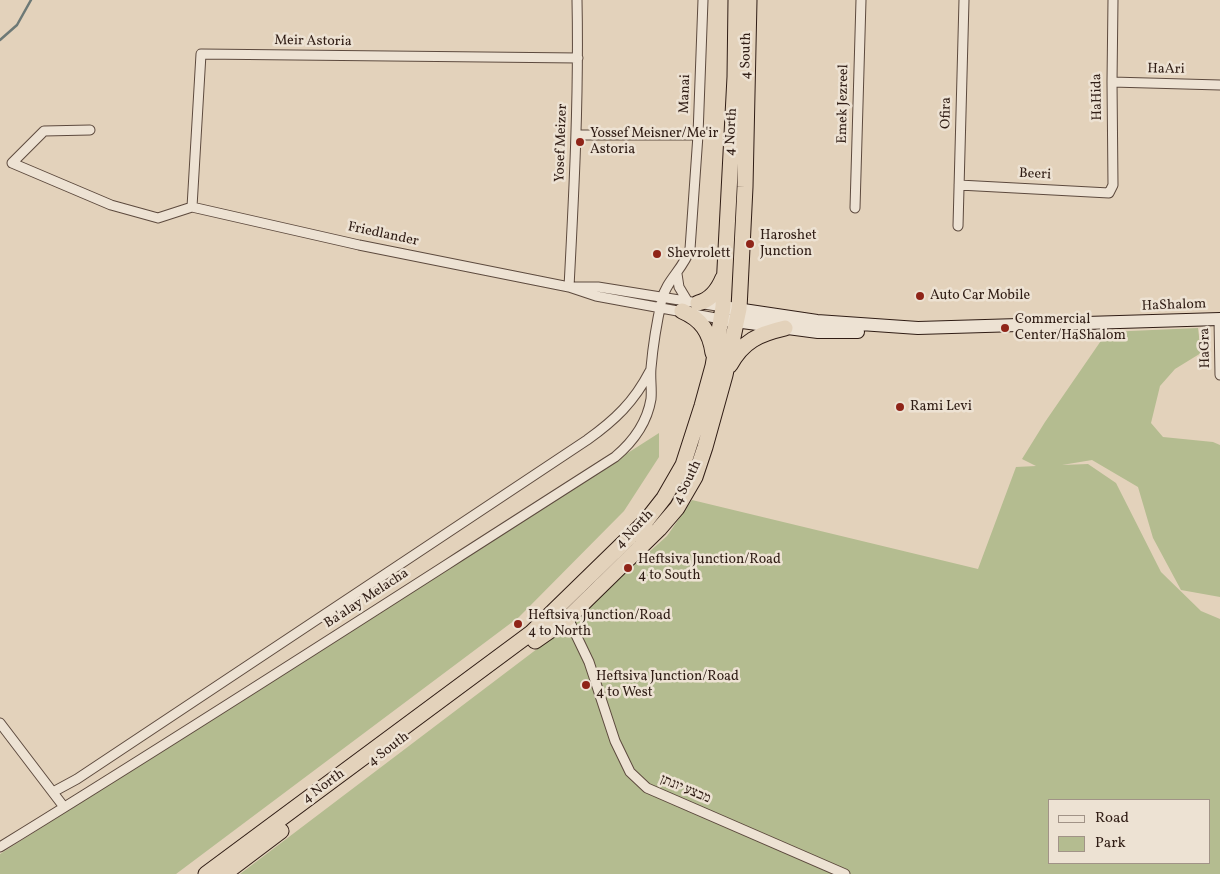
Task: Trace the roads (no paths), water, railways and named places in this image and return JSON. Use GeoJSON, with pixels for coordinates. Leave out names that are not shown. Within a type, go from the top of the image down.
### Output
{"type":"FeatureCollection","features":[{"type":"Feature","properties":{"kind":"highway","name":"4 North"},"geometry":{"type":"LineString","coordinates":[[206,874],[531,633],[564,612],[646,521],[664,498],[683,465],[702,406],[714,358],[730,314],[726,272],[735,77],[736,0]]}},
{"type":"Feature","properties":{"kind":"highway","name":"4 South"},"geometry":{"type":"LineString","coordinates":[[224,874],[564,612],[660,529],[676,508],[695,477],[725,375],[745,187],[749,0]]}},
{"type":"Feature","properties":{"kind":"highway"},"geometry":{"type":"LineString","coordinates":[[714,358],[712,342],[707,332],[693,316],[689,305],[704,302],[715,293],[726,272]]}},
{"type":"Feature","properties":{"kind":"highway"},"geometry":{"type":"LineString","coordinates":[[725,375],[744,345],[769,332],[785,328]]}},
{"type":"Feature","properties":{"kind":"street","name":"Yosef Meizer"},"geometry":{"type":"LineString","coordinates":[[569,288],[577,135],[577,0]]}},
{"type":"Feature","properties":{"kind":"street","name":"Manai"},"geometry":{"type":"LineString","coordinates":[[661,302],[667,286],[686,260],[692,236],[698,135],[702,0]]}},
{"type":"Feature","properties":{"kind":"street","name":"Emek Jezreel"},"geometry":{"type":"LineString","coordinates":[[856,208],[861,0]]}},
{"type":"Feature","properties":{"kind":"street","name":"Ofira"},"geometry":{"type":"LineString","coordinates":[[958,226],[964,0]]}},
{"type":"Feature","properties":{"kind":"street","name":"HaHida"},"geometry":{"type":"LineString","coordinates":[[1108,193],[1113,185],[1113,0]]}},
{"type":"Feature","properties":{"kind":"street","name":"Meir Astoria"},"geometry":{"type":"LineString","coordinates":[[192,207],[201,54],[578,58]]}},
{"type":"Feature","properties":{"kind":"street","name":"HaAri"},"geometry":{"type":"LineString","coordinates":[[1112,82],[1220,85]]}},
{"type":"Feature","properties":{"kind":"street"},"geometry":{"type":"LineString","coordinates":[[90,130],[44,131],[12,163],[111,205],[158,218],[192,207]]}},
{"type":"Feature","properties":{"kind":"street"},"geometry":{"type":"LineString","coordinates":[[577,135],[698,135]]}},
{"type":"Feature","properties":{"kind":"street","name":"Beeri"},"geometry":{"type":"LineString","coordinates":[[959,185],[1108,193]]}},
{"type":"Feature","properties":{"kind":"street","name":"Friedlander"},"geometry":{"type":"LineString","coordinates":[[192,207],[369,247],[569,288],[598,288],[661,302],[689,305],[730,314]]}},
{"type":"Feature","properties":{"kind":"street"},"geometry":{"type":"LineString","coordinates":[[677,274],[679,288],[689,305]]}},
{"type":"Feature","properties":{"kind":"street","name":"Ba'alay Melacha"},"geometry":{"type":"LineString","coordinates":[[0,847],[616,457],[637,435],[645,420],[651,398],[651,369],[661,302]]}},
{"type":"Feature","properties":{"kind":"street","name":"Friedlander"},"geometry":{"type":"LineString","coordinates":[[689,305],[730,314]]}},
{"type":"Feature","properties":{"kind":"street","name":"HaShalom"},"geometry":{"type":"LineString","coordinates":[[730,314],[918,328]]}},
{"type":"Feature","properties":{"kind":"street","name":"HaShalom"},"geometry":{"type":"LineString","coordinates":[[730,314],[785,328],[818,332],[884,332],[918,328],[1220,320]]}},
{"type":"Feature","properties":{"kind":"street","name":"HaGra"},"geometry":{"type":"LineString","coordinates":[[1220,320],[1220,375]]}},
{"type":"Feature","properties":{"kind":"street","name":"Ba'alay Melacha"},"geometry":{"type":"LineString","coordinates":[[53,792],[77,779],[587,440],[608,425],[625,409],[639,391],[651,369]]}},
{"type":"Feature","properties":{"kind":"street","name":"מבצע יונתן"},"geometry":{"type":"LineString","coordinates":[[564,612],[589,662],[615,741],[630,772],[647,788],[845,874]]}},
{"type":"Feature","properties":{"kind":"street"},"geometry":{"type":"LineString","coordinates":[[0,723],[64,807]]}},
{"type":"Feature","properties":{"kind":"waterway"},"geometry":{"type":"LineString","coordinates":[[0,40],[17,25],[31,0]]}},
{"type":"Feature","properties":{"kind":"place","name":"Yossef Meisner/Me'ir Astoria"},"geometry":{"type":"Point","coordinates":[580,142]}},
{"type":"Feature","properties":{"kind":"place","name":"Haroshet Junction"},"geometry":{"type":"Point","coordinates":[750,244]}},
{"type":"Feature","properties":{"kind":"place","name":"Shevrolett"},"geometry":{"type":"Point","coordinates":[657,254]}},
{"type":"Feature","properties":{"kind":"place","name":"Auto Car Mobile"},"geometry":{"type":"Point","coordinates":[920,296]}},
{"type":"Feature","properties":{"kind":"place","name":"Commercial Center/HaShalom"},"geometry":{"type":"Point","coordinates":[1005,328]}},
{"type":"Feature","properties":{"kind":"place","name":"Rami Levi"},"geometry":{"type":"Point","coordinates":[900,407]}},
{"type":"Feature","properties":{"kind":"place","name":"Heftsiva Junction/Road 4 to South"},"geometry":{"type":"Point","coordinates":[628,568]}},
{"type":"Feature","properties":{"kind":"place","name":"Heftsiva Junction/Road 4 to North"},"geometry":{"type":"Point","coordinates":[518,624]}},
{"type":"Feature","properties":{"kind":"place","name":"Heftsiva Junction/Road 4 to West"},"geometry":{"type":"Point","coordinates":[586,685]}}]}
